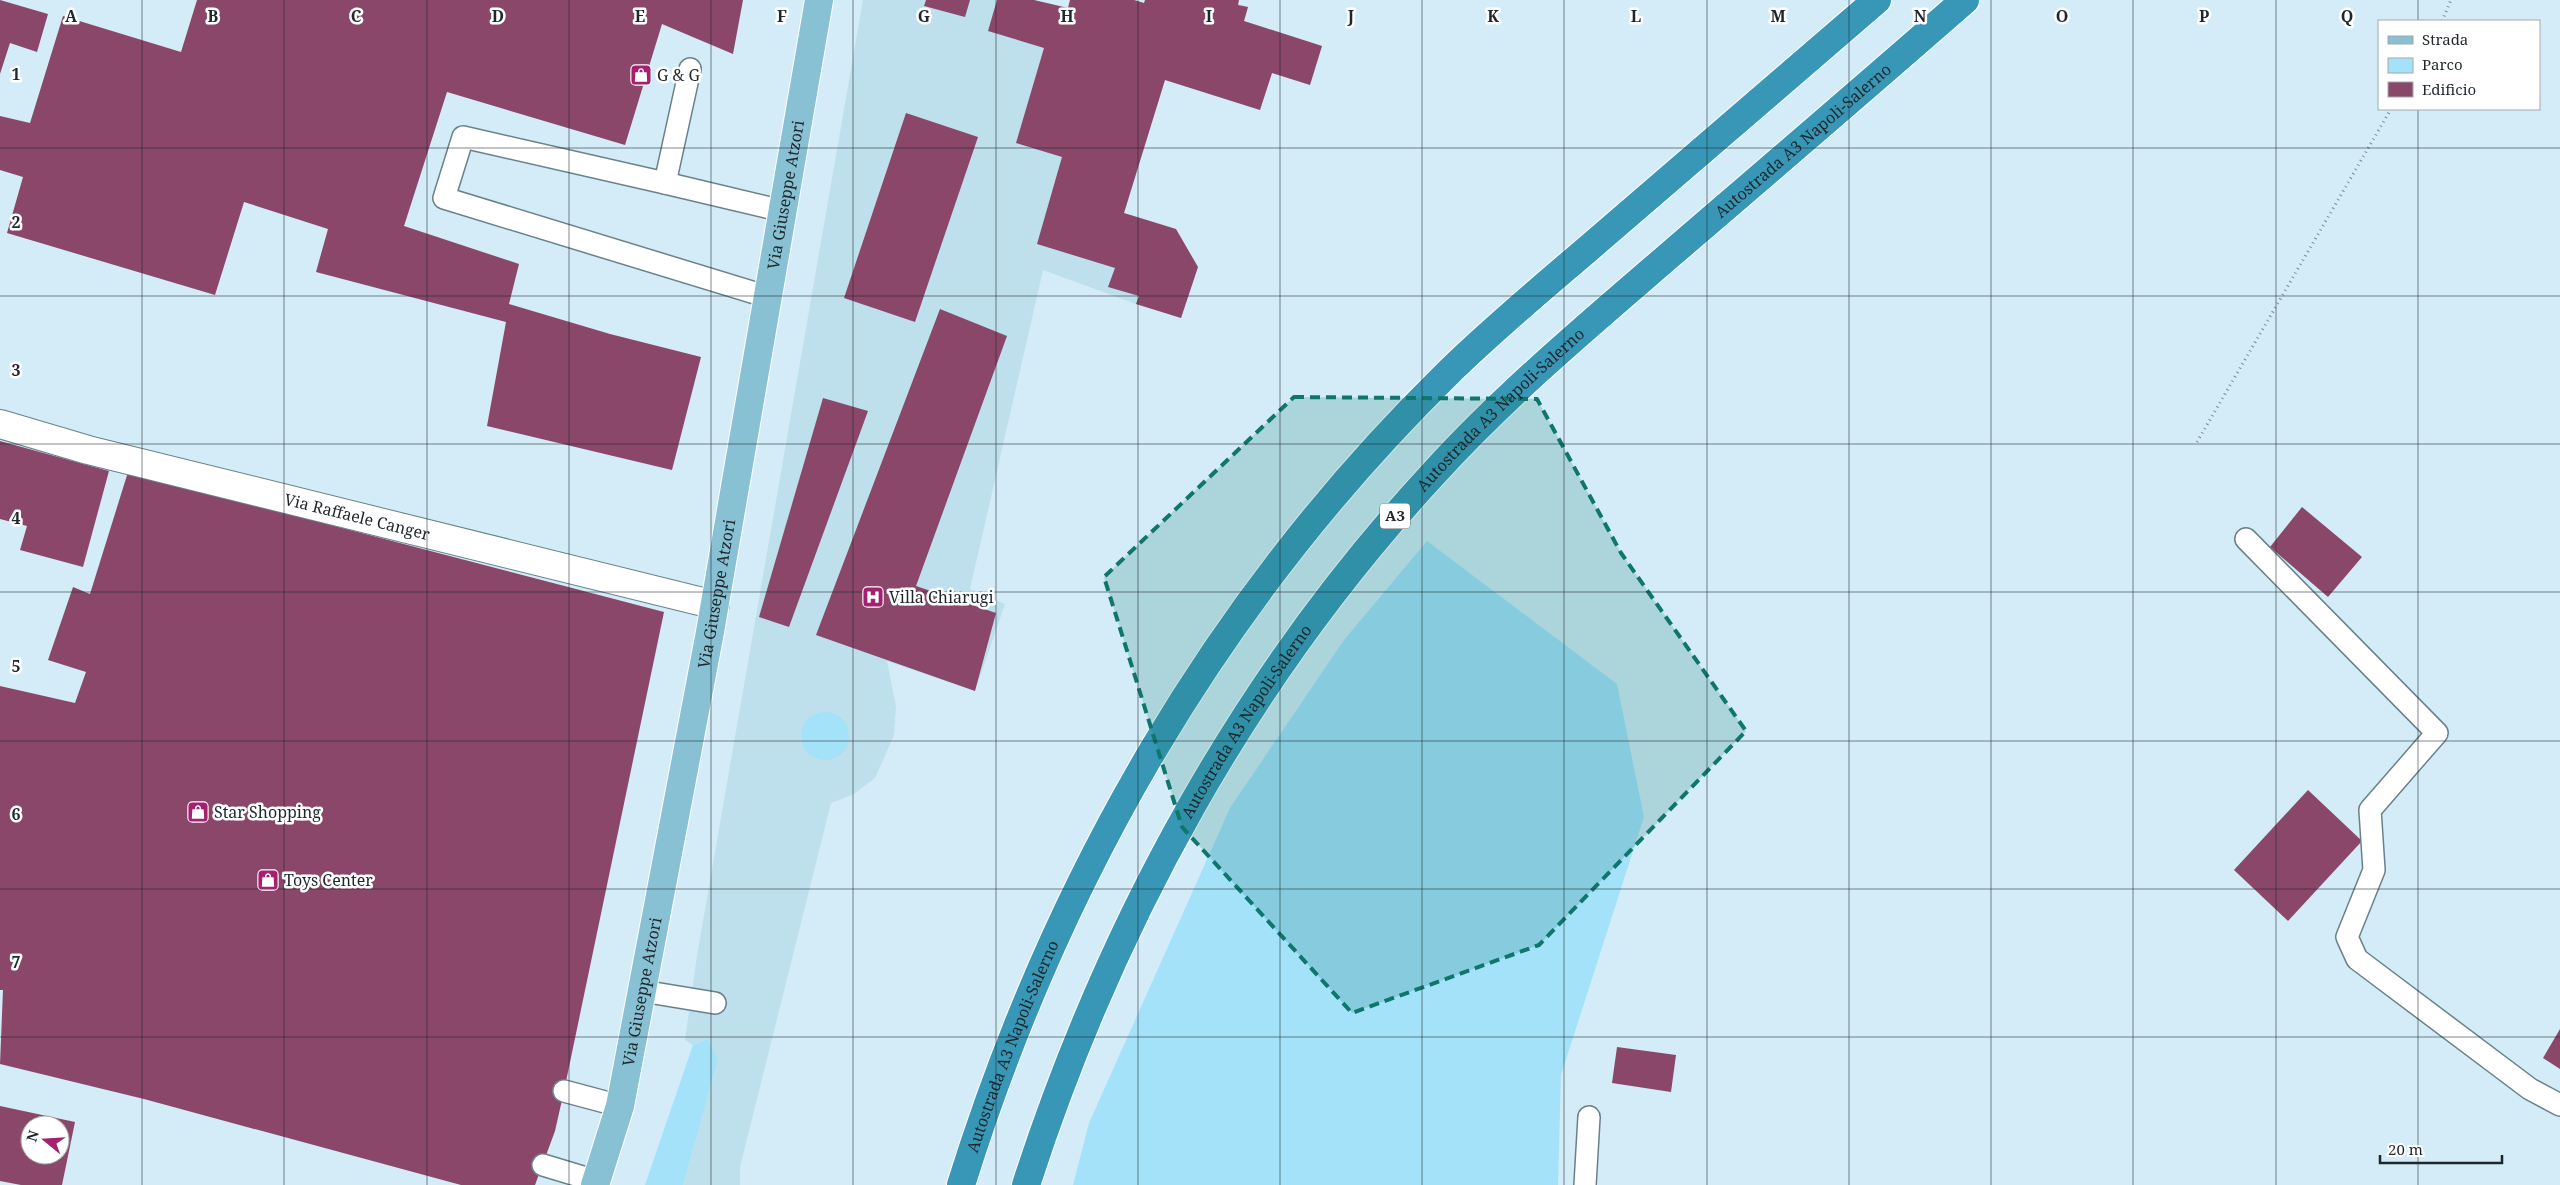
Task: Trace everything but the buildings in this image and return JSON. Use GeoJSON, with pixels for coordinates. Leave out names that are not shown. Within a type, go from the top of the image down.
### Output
{"type":"FeatureCollection","features":[{"type":"Feature","properties":{"kind":"highway","name":"Autostrada A3 Napoli-Salerno"},"geometry":{"type":"LineString","coordinates":[[961,1185],[1031,992],[1091,863],[1153,748],[1202,669],[1249,602],[1373,451],[1450,371],[1877,0]]}},
{"type":"Feature","properties":{"kind":"highway","name":"Autostrada A3 Napoli-Salerno"},"geometry":{"type":"LineString","coordinates":[[1026,1185],[1086,1024],[1126,934],[1171,842],[1225,746],[1254,701],[1293,644],[1352,566],[1435,471],[1487,418],[1588,325],[1965,0]]}},
{"type":"Feature","properties":{"kind":"main road","name":"Via Giuseppe Atzori"},"geometry":{"type":"LineString","coordinates":[[596,1183],[620,1106],[715,605],[819,0]]}},
{"type":"Feature","properties":{"kind":"street","name":"Via Raffaele Canger"},"geometry":{"type":"LineString","coordinates":[[0,424],[88,450],[715,605]]}},
{"type":"Feature","properties":{"kind":"lane"},"geometry":{"type":"LineString","coordinates":[[664,183],[690,69]]}},
{"type":"Feature","properties":{"kind":"lane"},"geometry":{"type":"LineString","coordinates":[[768,297],[444,198],[463,137],[783,210]]}},
{"type":"Feature","properties":{"kind":"lane"},"geometry":{"type":"LineString","coordinates":[[2246,539],[2437,733],[2370,810],[2374,870],[2347,937],[2357,959],[2530,1089],[2560,1105]]}},
{"type":"Feature","properties":{"kind":"lane"},"geometry":{"type":"LineString","coordinates":[[642,991],[715,1002]]}},
{"type":"Feature","properties":{"kind":"lane"},"geometry":{"type":"LineString","coordinates":[[564,1092],[620,1106]]}},
{"type":"Feature","properties":{"kind":"lane"},"geometry":{"type":"LineString","coordinates":[[1585,1185],[1589,1117]]}},
{"type":"Feature","properties":{"kind":"lane"},"geometry":{"type":"LineString","coordinates":[[543,1164],[596,1183]]}},
{"type":"Feature","properties":{"kind":"path"},"geometry":{"type":"LineString","coordinates":[[2442,20],[2451,0]]}},
{"type":"Feature","properties":{"kind":"path"},"geometry":{"type":"LineString","coordinates":[[2197,442],[2390,110]]}},
{"type":"Feature","properties":{"kind":"highlighted area"},"geometry":{"type":"Polygon","coordinates":[[[1294,397],[1537,399],[1621,553],[1746,731],[1539,945],[1352,1013],[1182,827],[1104,577],[1294,397]]]}},
{"type":"Feature","properties":{"kind":"shaded area","name":"Villa Chiarugi"},"geometry":{"type":"Polygon","coordinates":[[[863,0],[1034,0],[1067,8],[1070,0],[1134,0],[1144,3],[1145,0],[1223,0],[1248,7],[1244,21],[1322,46],[1310,85],[1272,73],[1260,110],[1165,80],[1124,213],[1176,229],[1198,267],[1181,318],[1136,304],[1043,270],[970,589],[1005,604],[975,691],[887,661],[896,707],[894,735],[875,778],[854,794],[831,803],[740,1167],[740,1185],[683,1185],[718,1060],[708,1039],[693,1045],[685,1040],[697,956],[863,0]]]}},
{"type":"Feature","properties":{"kind":"green space"},"geometry":{"type":"Polygon","coordinates":[[[1427,541],[1617,684],[1644,817],[1561,1075],[1558,1185],[1073,1185],[1089,1123],[1230,808],[1344,640],[1427,541]]]}},
{"type":"Feature","properties":{"kind":"green space"},"geometry":{"type":"Polygon","coordinates":[[[820,712],[830,712],[839,716],[845,722],[849,736],[845,750],[839,756],[830,760],[820,760],[811,756],[805,750],[801,741],[801,731],[805,722],[811,716],[820,712]]]}},
{"type":"Feature","properties":{"kind":"green space"},"geometry":{"type":"Polygon","coordinates":[[[708,1039],[718,1060],[683,1185],[645,1185],[693,1045],[708,1039]]]}},
{"type":"Feature","properties":{"kind":"place","name":"G & G"},"geometry":{"type":"Point","coordinates":[641,75]}},
{"type":"Feature","properties":{"kind":"place","name":"Villa Chiarugi"},"geometry":{"type":"Point","coordinates":[873,597]}},
{"type":"Feature","properties":{"kind":"place","name":"Star Shopping"},"geometry":{"type":"Point","coordinates":[198,812]}},
{"type":"Feature","properties":{"kind":"place","name":"Toys Center"},"geometry":{"type":"Point","coordinates":[268,880]}}]}
